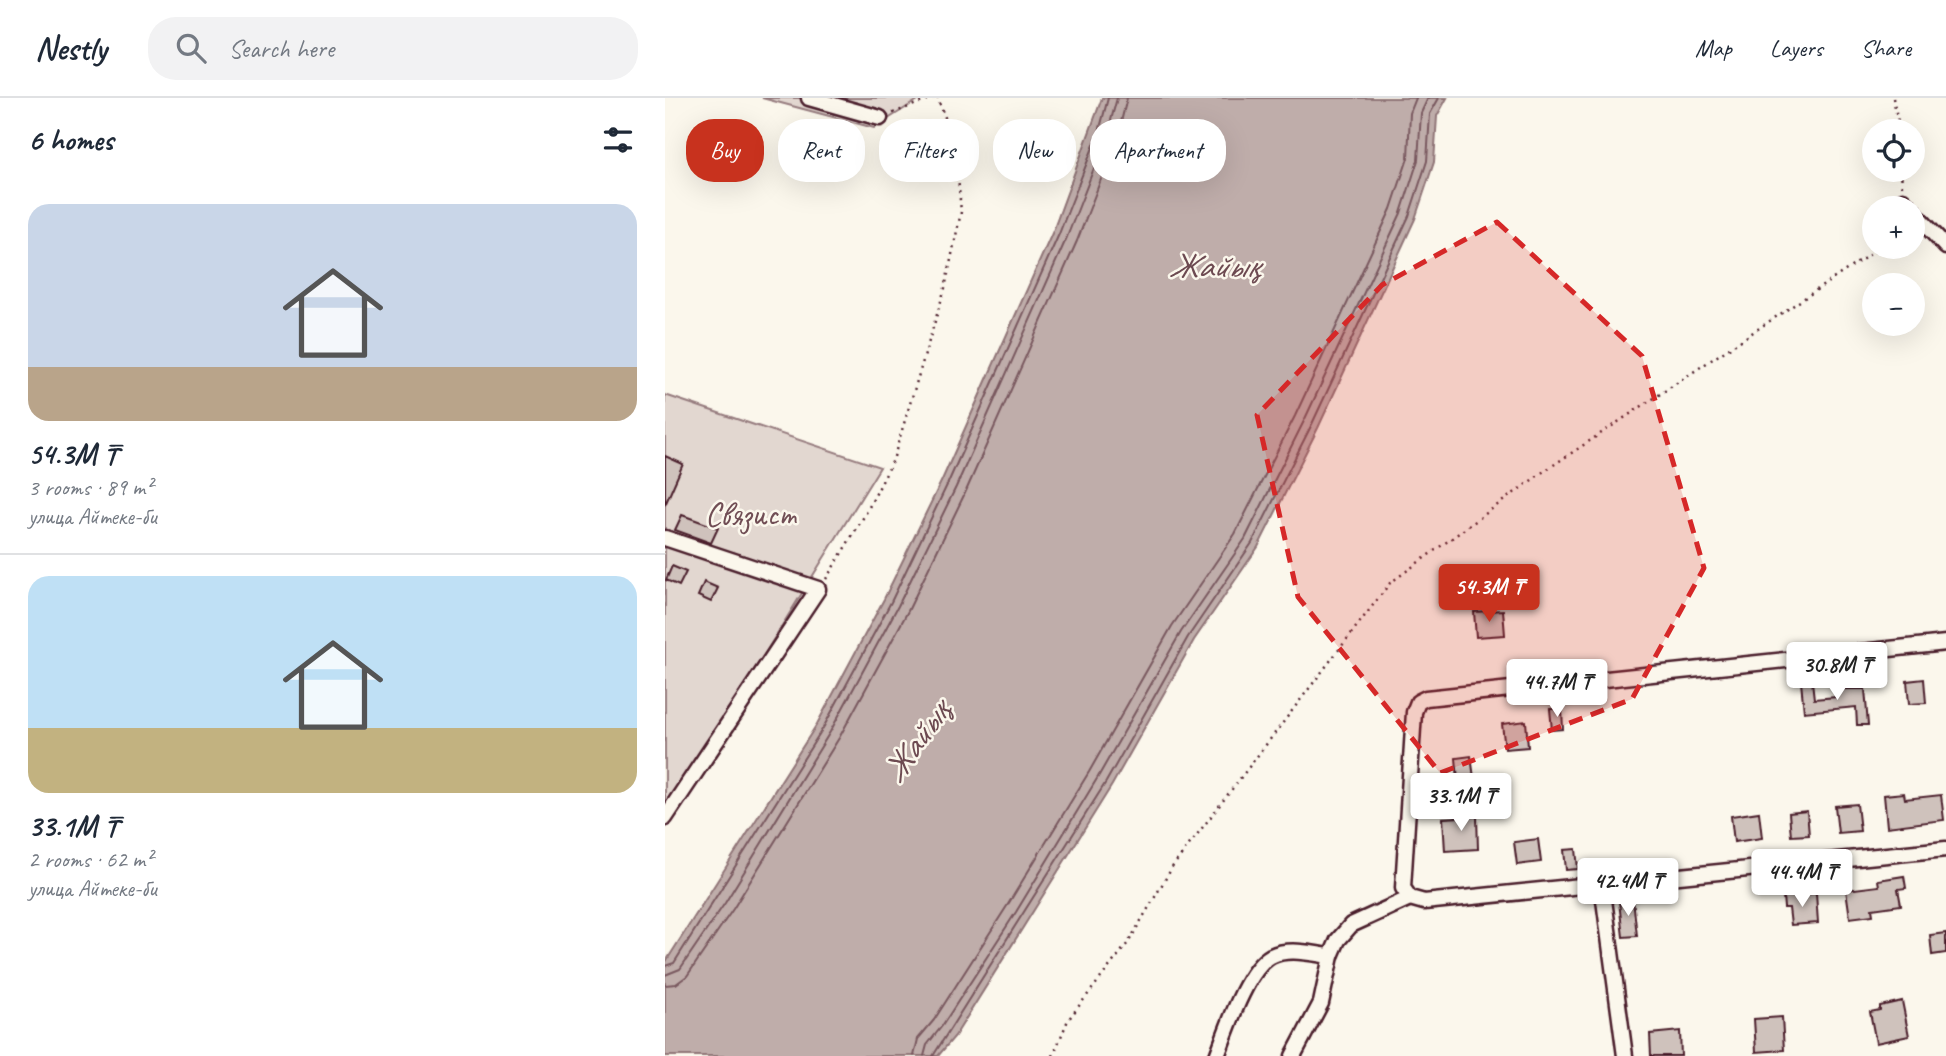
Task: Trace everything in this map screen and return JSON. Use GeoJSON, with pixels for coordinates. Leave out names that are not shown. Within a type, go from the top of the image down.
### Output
{"type":"FeatureCollection","features":[{"type":"Feature","properties":{"kind":"street"},"geometry":{"type":"LineString","coordinates":[[809,98],[880,118]]}},
{"type":"Feature","properties":{"kind":"street"},"geometry":{"type":"LineString","coordinates":[[1925,225],[1946,247]]}},
{"type":"Feature","properties":{"kind":"street"},"geometry":{"type":"LineString","coordinates":[[665,538],[818,589],[672,794],[665,818]]}},
{"type":"Feature","properties":{"kind":"street"},"geometry":{"type":"LineString","coordinates":[[1417,900],[1403,888],[1414,712],[1418,702],[1426,698],[1946,643]]}},
{"type":"Feature","properties":{"kind":"street"},"geometry":{"type":"LineString","coordinates":[[1293,1056],[1321,1003],[1331,956],[1338,940],[1351,925],[1417,900],[1602,885],[1946,849]]}},
{"type":"Feature","properties":{"kind":"street"},"geometry":{"type":"LineString","coordinates":[[1602,885],[1625,1056]]}},
{"type":"Feature","properties":{"kind":"street"},"geometry":{"type":"LineString","coordinates":[[1217,1056],[1254,974],[1271,956],[1295,951],[1331,956]]}},
{"type":"Feature","properties":{"kind":"path"},"geometry":{"type":"LineString","coordinates":[[818,589],[866,513],[893,460],[945,288],[961,212],[955,142],[935,98],[880,118]]}},
{"type":"Feature","properties":{"kind":"path"},"geometry":{"type":"LineString","coordinates":[[1893,98],[1897,119]]}},
{"type":"Feature","properties":{"kind":"path"},"geometry":{"type":"LineString","coordinates":[[1053,1056],[1067,1020],[1128,943],[1173,866],[1390,583],[1543,471],[1863,259]]}},
{"type":"Feature","properties":{"kind":"highlighted area"},"geometry":{"type":"Polygon","coordinates":[[[1497,222],[1642,356],[1704,568],[1632,699],[1440,773],[1298,597],[1257,415],[1382,285],[1497,222]]]}},
{"type":"Feature","properties":{"kind":"green space"},"geometry":{"type":"Polygon","coordinates":[[[762,98],[921,98],[888,119],[879,119],[879,125],[874,128],[865,126],[865,119],[840,119],[762,98]]]}},
{"type":"Feature","properties":{"kind":"green space","name":"Связист"},"geometry":{"type":"Polygon","coordinates":[[[665,395],[880,467],[665,815],[665,395]]]}},
{"type":"Feature","properties":{"kind":"water","name":"Жайық"},"geometry":{"type":"Polygon","coordinates":[[[1102,98],[1447,98],[1437,116],[1434,162],[1415,219],[1318,428],[1258,547],[1194,640],[1112,785],[955,1036],[938,1056],[665,1056],[665,963],[817,724],[884,599],[942,480],[1053,231],[1071,182],[1076,182],[1076,169],[1090,131],[1090,182],[1226,182],[1226,119],[1094,119],[1102,98]]]}},
{"type":"Feature","properties":{"kind":"building"},"geometry":{"type":"Polygon","coordinates":[[[665,456],[683,464],[665,505],[665,456]]]}},
{"type":"Feature","properties":{"kind":"building"},"geometry":{"type":"Polygon","coordinates":[[[682,515],[718,528],[711,543],[675,530],[682,515]]]}},
{"type":"Feature","properties":{"kind":"building"},"geometry":{"type":"Polygon","coordinates":[[[672,566],[686,572],[679,586],[666,580],[672,566]]]}},
{"type":"Feature","properties":{"kind":"building"},"geometry":{"type":"Polygon","coordinates":[[[704,582],[718,588],[711,602],[698,596],[704,582]]]}},
{"type":"Feature","properties":{"kind":"building"},"geometry":{"type":"Polygon","coordinates":[[[1503,610],[1505,635],[1476,637],[1474,612],[1503,610]]]}},
{"type":"Feature","properties":{"kind":"building"},"geometry":{"type":"Polygon","coordinates":[[[1924,679],[1926,703],[1909,704],[1907,681],[1924,679]]]}},
{"type":"Feature","properties":{"kind":"building"},"geometry":{"type":"Polygon","coordinates":[[[1812,681],[1814,699],[1836,697],[1835,689],[1865,689],[1868,725],[1857,725],[1856,707],[1804,712],[1801,682],[1812,681]]]}},
{"type":"Feature","properties":{"kind":"building"},"geometry":{"type":"Polygon","coordinates":[[[1550,709],[1562,709],[1563,729],[1552,730],[1550,709]]]}},
{"type":"Feature","properties":{"kind":"building"},"geometry":{"type":"Polygon","coordinates":[[[1526,721],[1528,747],[1505,749],[1502,724],[1526,721]]]}},
{"type":"Feature","properties":{"kind":"building"},"geometry":{"type":"Polygon","coordinates":[[[1471,756],[1474,778],[1458,780],[1456,758],[1471,756]]]}},
{"type":"Feature","properties":{"kind":"building"},"geometry":{"type":"Polygon","coordinates":[[[1904,793],[1905,799],[1941,795],[1944,820],[1887,827],[1884,795],[1904,793]]]}},
{"type":"Feature","properties":{"kind":"building"},"geometry":{"type":"Polygon","coordinates":[[[1857,804],[1860,831],[1838,833],[1835,806],[1857,804]]]}},
{"type":"Feature","properties":{"kind":"building"},"geometry":{"type":"Polygon","coordinates":[[[1807,811],[1809,835],[1791,836],[1789,813],[1807,811]]]}},
{"type":"Feature","properties":{"kind":"building"},"geometry":{"type":"Polygon","coordinates":[[[1759,812],[1762,838],[1734,842],[1731,816],[1759,812]]]}},
{"type":"Feature","properties":{"kind":"building"},"geometry":{"type":"Polygon","coordinates":[[[1477,816],[1478,849],[1445,851],[1443,818],[1477,816]]]}},
{"type":"Feature","properties":{"kind":"building"},"geometry":{"type":"Polygon","coordinates":[[[1538,839],[1541,862],[1517,865],[1514,842],[1538,839]]]}},
{"type":"Feature","properties":{"kind":"building"},"geometry":{"type":"Polygon","coordinates":[[[1576,849],[1578,869],[1566,870],[1564,850],[1576,849]]]}},
{"type":"Feature","properties":{"kind":"building"},"geometry":{"type":"Polygon","coordinates":[[[1904,876],[1906,888],[1898,889],[1901,905],[1872,909],[1873,915],[1850,918],[1846,890],[1879,886],[1878,880],[1904,876]]]}},
{"type":"Feature","properties":{"kind":"building"},"geometry":{"type":"Polygon","coordinates":[[[1816,893],[1818,923],[1791,925],[1789,908],[1784,908],[1783,896],[1816,893]]]}},
{"type":"Feature","properties":{"kind":"building"},"geometry":{"type":"Polygon","coordinates":[[[1633,899],[1637,936],[1623,937],[1619,901],[1633,899]]]}},
{"type":"Feature","properties":{"kind":"building"},"geometry":{"type":"Polygon","coordinates":[[[1946,933],[1946,953],[1932,955],[1930,935],[1946,933]]]}},
{"type":"Feature","properties":{"kind":"building"},"geometry":{"type":"Polygon","coordinates":[[[1902,1001],[1909,1036],[1876,1043],[1870,1012],[1880,1010],[1880,1006],[1902,1001]]]}},
{"type":"Feature","properties":{"kind":"building"},"geometry":{"type":"Polygon","coordinates":[[[1782,1017],[1784,1050],[1756,1052],[1754,1019],[1782,1017]]]}},
{"type":"Feature","properties":{"kind":"building"},"geometry":{"type":"Polygon","coordinates":[[[1680,1031],[1681,1056],[1651,1056],[1650,1034],[1680,1031]]]}}]}
